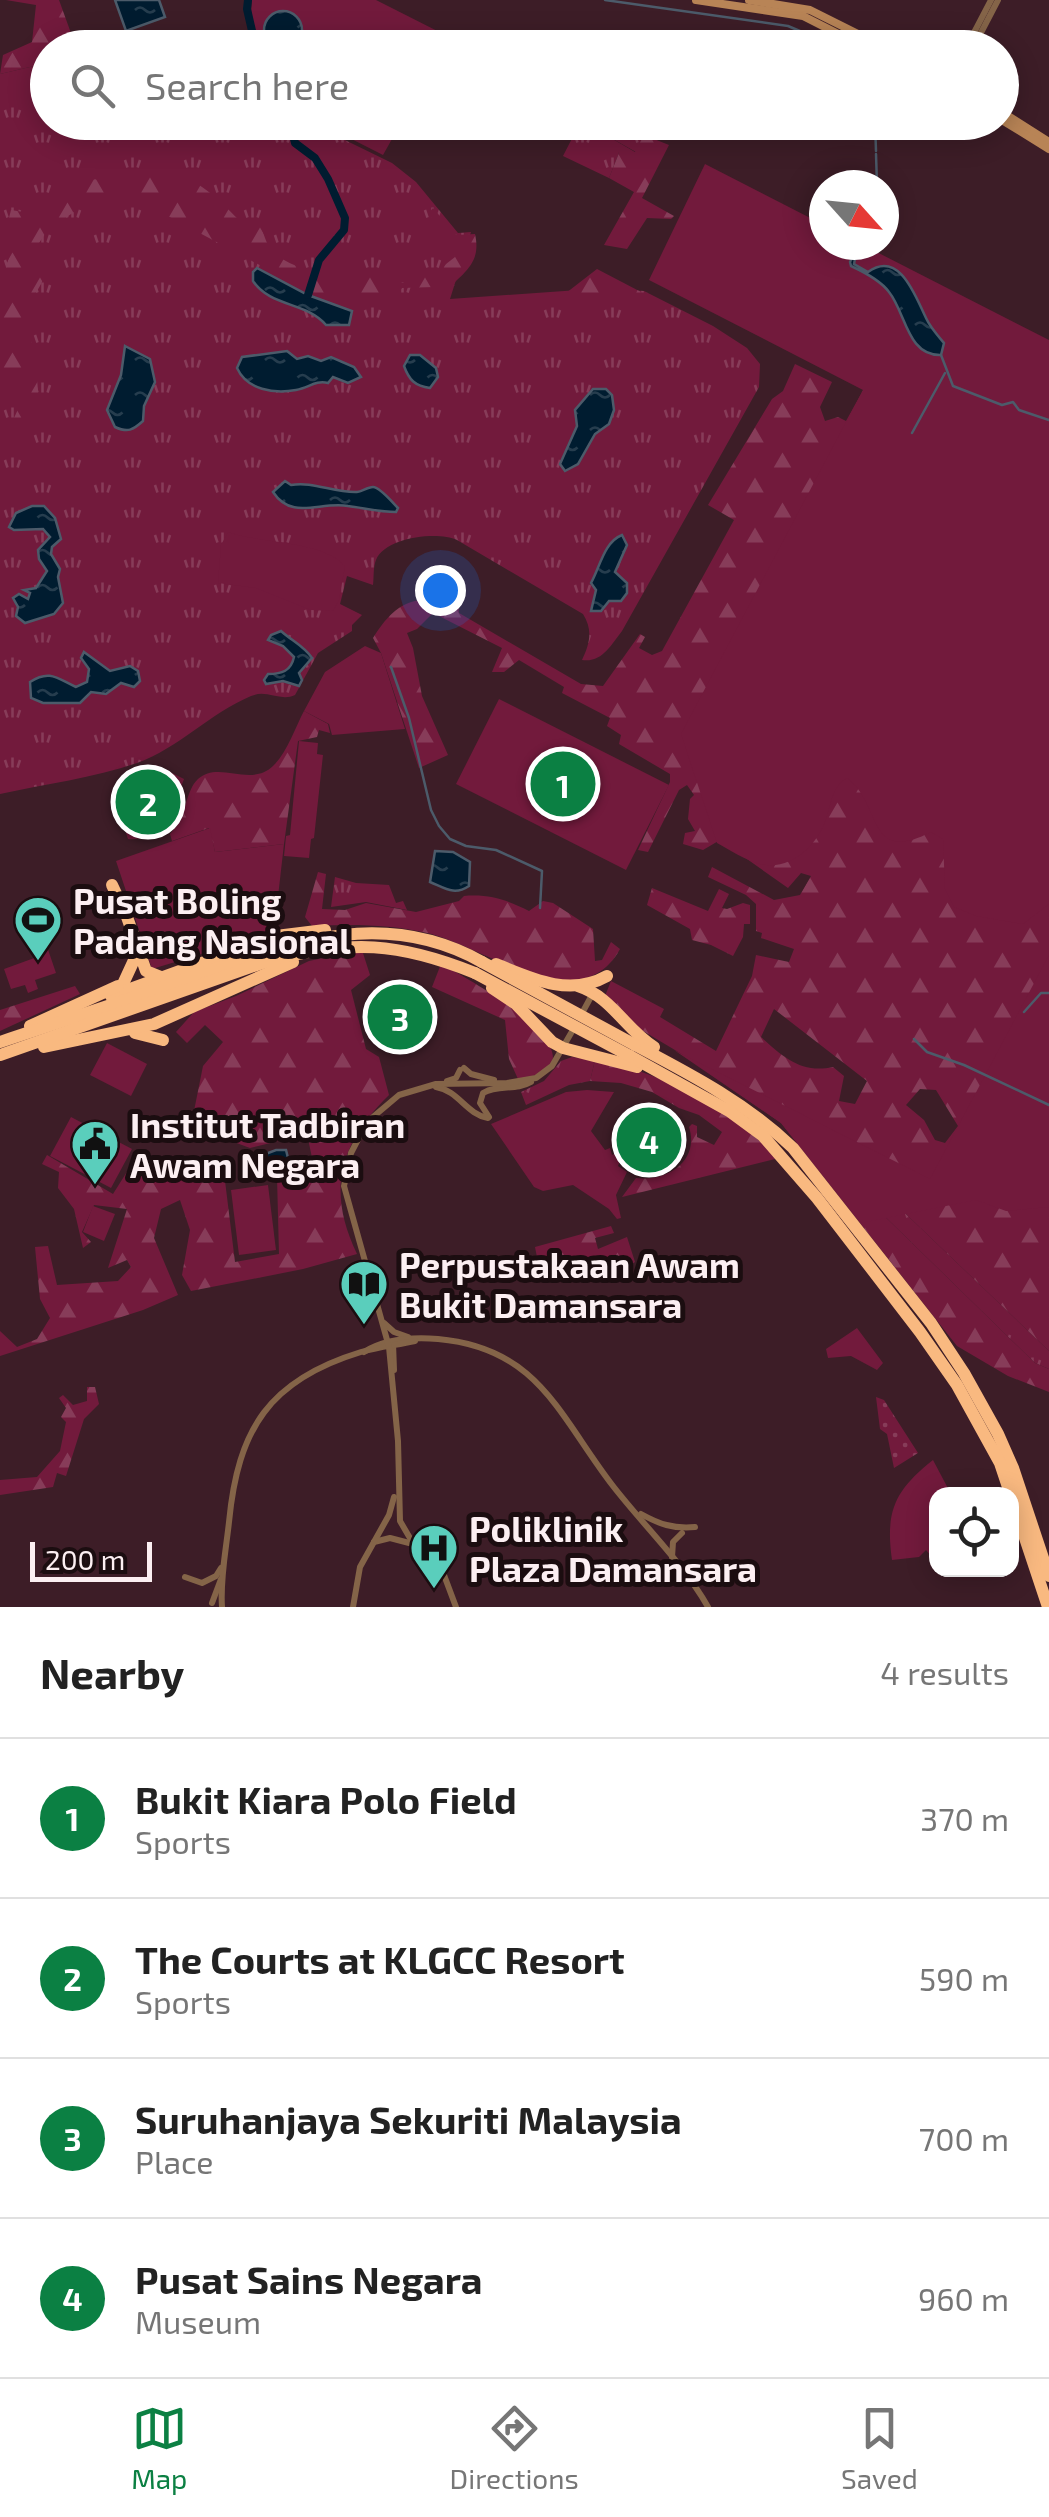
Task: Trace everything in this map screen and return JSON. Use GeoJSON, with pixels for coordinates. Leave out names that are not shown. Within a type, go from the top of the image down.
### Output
{"type":"FeatureCollection","features":[{"type":"Feature","properties":{"kind":"highway"},"geometry":{"type":"LineString","coordinates":[[112,885],[146,971],[161,977]]}},
{"type":"Feature","properties":{"kind":"highway"},"geometry":{"type":"LineString","coordinates":[[30,1026],[276,936],[324,930],[408,936],[476,964],[632,1051],[746,1122],[782,1154],[958,1384],[1000,1463],[1047,1607]]}},
{"type":"Feature","properties":{"kind":"highway"},"geometry":{"type":"LineString","coordinates":[[0,1041],[254,955],[298,942],[357,932]]}},
{"type":"Feature","properties":{"kind":"highway"},"geometry":{"type":"LineString","coordinates":[[0,1056],[271,960],[334,948],[378,946],[578,986],[599,994],[643,1040],[738,1102],[792,1148],[931,1324],[1008,1446],[1049,1557]]}},
{"type":"Feature","properties":{"kind":"highway"},"geometry":{"type":"LineString","coordinates":[[0,1056],[154,1024],[281,966],[334,948]]}},
{"type":"Feature","properties":{"kind":"highway"},"geometry":{"type":"LineString","coordinates":[[123,984],[135,958]]}},
{"type":"Feature","properties":{"kind":"highway"},"geometry":{"type":"LineString","coordinates":[[438,958],[516,1004],[562,1050],[628,1063],[709,1100]]}},
{"type":"Feature","properties":{"kind":"highway"},"geometry":{"type":"LineString","coordinates":[[0,1041],[141,976]]}},
{"type":"Feature","properties":{"kind":"highway"},"geometry":{"type":"LineString","coordinates":[[578,986],[607,976],[599,994]]}},
{"type":"Feature","properties":{"kind":"highway"},"geometry":{"type":"LineString","coordinates":[[118,1032],[166,1038],[174,1024],[192,1008]]}},
{"type":"Feature","properties":{"kind":"highway"},"geometry":{"type":"LineString","coordinates":[[632,1051],[710,1084]]}},
{"type":"Feature","properties":{"kind":"highway"},"geometry":{"type":"LineString","coordinates":[[998,1434],[1049,1576]]}},
{"type":"Feature","properties":{"kind":"main road"},"geometry":{"type":"LineString","coordinates":[[696,0],[803,16],[831,30]]}},
{"type":"Feature","properties":{"kind":"main road"},"geometry":{"type":"LineString","coordinates":[[750,0],[810,10],[850,30]]}},
{"type":"Feature","properties":{"kind":"main road"},"geometry":{"type":"LineString","coordinates":[[1019,124],[1049,145]]}},
{"type":"Feature","properties":{"kind":"main road"},"geometry":{"type":"LineString","coordinates":[[1019,129],[1049,145]]}},
{"type":"Feature","properties":{"kind":"street"},"geometry":{"type":"LineString","coordinates":[[979,30],[994,0]]}},
{"type":"Feature","properties":{"kind":"street"},"geometry":{"type":"LineString","coordinates":[[432,1085],[451,1092],[476,1114],[489,1118],[480,1104],[483,1093],[524,1086],[536,1078],[562,1050],[599,994]]}},
{"type":"Feature","properties":{"kind":"street"},"geometry":{"type":"LineString","coordinates":[[462,1071],[499,1083]]}},
{"type":"Feature","properties":{"kind":"street"},"geometry":{"type":"LineString","coordinates":[[458,1084],[462,1071]]}},
{"type":"Feature","properties":{"kind":"street"},"geometry":{"type":"LineString","coordinates":[[456,1607],[444,1575],[414,1544],[400,1522],[391,1344],[344,1186],[351,1153],[367,1122],[399,1095],[454,1080],[462,1071]]}},
{"type":"Feature","properties":{"kind":"street"},"geometry":{"type":"LineString","coordinates":[[432,1085],[536,1078]]}},
{"type":"Feature","properties":{"kind":"street"},"geometry":{"type":"LineString","coordinates":[[382,1321],[394,1332],[415,1339],[472,1345],[523,1368],[566,1415],[613,1485],[708,1607]]}},
{"type":"Feature","properties":{"kind":"street"},"geometry":{"type":"LineString","coordinates":[[368,1350],[378,1337],[382,1321]]}},
{"type":"Feature","properties":{"kind":"street"},"geometry":{"type":"LineString","coordinates":[[224,1569],[209,1605],[223,1607],[236,1468],[248,1434],[286,1390],[318,1370],[368,1350],[415,1339]]}},
{"type":"Feature","properties":{"kind":"street"},"geometry":{"type":"LineString","coordinates":[[393,1368],[415,1339]]}},
{"type":"Feature","properties":{"kind":"street"},"geometry":{"type":"LineString","coordinates":[[368,1350],[393,1368]]}},
{"type":"Feature","properties":{"kind":"street"},"geometry":{"type":"LineString","coordinates":[[353,1607],[360,1567],[389,1514],[397,1487]]}},
{"type":"Feature","properties":{"kind":"street"},"geometry":{"type":"LineString","coordinates":[[635,1511],[659,1524],[695,1527]]}},
{"type":"Feature","properties":{"kind":"street"},"geometry":{"type":"LineString","coordinates":[[672,1558],[673,1542],[682,1533]]}},
{"type":"Feature","properties":{"kind":"street"},"geometry":{"type":"LineString","coordinates":[[374,1542],[390,1538],[414,1544]]}},
{"type":"Feature","properties":{"kind":"street"},"geometry":{"type":"LineString","coordinates":[[185,1578],[195,1583],[209,1581],[224,1569]]}},
{"type":"Feature","properties":{"kind":"green space"},"geometry":{"type":"Polygon","coordinates":[[[6,0],[59,0],[70,30],[33,30],[36,5],[6,0]]]}},
{"type":"Feature","properties":{"kind":"green space"},"geometry":{"type":"Polygon","coordinates":[[[252,0],[376,0],[435,30],[255,30],[252,0]]]}},
{"type":"Feature","properties":{"kind":"green space"},"geometry":{"type":"Polygon","coordinates":[[[30,43],[30,67],[0,74],[3,55],[30,43]]]}},
{"type":"Feature","properties":{"kind":"green space"},"geometry":{"type":"Polygon","coordinates":[[[30,67],[30,140],[345,140],[392,163],[416,182],[458,233],[471,232],[450,299],[607,288],[644,291],[747,348],[760,364],[759,387],[622,631],[605,652],[595,659],[582,660],[589,637],[583,614],[457,540],[438,536],[413,538],[381,552],[375,563],[373,585],[347,576],[340,604],[362,615],[352,625],[352,631],[318,653],[295,695],[251,696],[167,749],[137,763],[0,794],[0,74],[30,67]]]}},
{"type":"Feature","properties":{"kind":"green space"},"geometry":{"type":"Polygon","coordinates":[[[353,140],[391,140],[383,155],[353,140]]]}},
{"type":"Feature","properties":{"kind":"green space"},"geometry":{"type":"Polygon","coordinates":[[[571,140],[609,140],[619,153],[609,178],[563,156],[571,140]]]}},
{"type":"Feature","properties":{"kind":"green space"},"geometry":{"type":"Polygon","coordinates":[[[614,140],[635,152],[641,140],[669,145],[642,198],[674,216],[647,218],[627,249],[604,245],[634,192],[609,178],[619,153],[599,141],[614,140]]]}},
{"type":"Feature","properties":{"kind":"green space"},"geometry":{"type":"Polygon","coordinates":[[[615,140],[642,140],[636,152],[615,140]]]}},
{"type":"Feature","properties":{"kind":"green space"},"geometry":{"type":"Polygon","coordinates":[[[705,164],[809,217],[809,260],[892,260],[1049,340],[1049,904],[1023,924],[976,916],[954,907],[945,889],[943,839],[931,832],[910,840],[885,837],[858,789],[847,778],[835,791],[816,838],[792,860],[760,864],[717,843],[681,734],[863,390],[649,280],[705,164]]]}},
{"type":"Feature","properties":{"kind":"green space"},"geometry":{"type":"Polygon","coordinates":[[[158,170],[203,188],[240,221],[259,222],[272,251],[302,268],[370,275],[403,283],[413,274],[432,275],[455,257],[454,245],[428,214],[433,208],[456,235],[475,234],[476,254],[469,268],[442,295],[434,287],[402,288],[393,302],[346,299],[310,292],[166,215],[119,198],[98,199],[47,231],[39,243],[45,274],[26,314],[36,371],[37,415],[27,431],[0,442],[0,426],[14,418],[21,403],[19,397],[11,397],[0,410],[0,296],[9,277],[6,266],[11,252],[4,238],[11,210],[42,215],[69,198],[78,180],[158,170]]]}},
{"type":"Feature","properties":{"kind":"green space"},"geometry":{"type":"Polygon","coordinates":[[[597,269],[641,292],[621,298],[566,297],[597,269]]]}},
{"type":"Feature","properties":{"kind":"green space"},"geometry":{"type":"Polygon","coordinates":[[[795,364],[832,382],[820,407],[825,421],[838,417],[846,421],[866,385],[1049,444],[1049,1351],[835,1146],[829,1162],[1035,1363],[1049,1369],[1049,1392],[1008,1376],[957,1346],[781,1123],[633,1025],[605,996],[611,981],[664,1009],[660,1017],[716,1051],[752,976],[756,955],[789,962],[794,949],[761,938],[762,933],[756,931],[756,904],[708,877],[712,867],[774,900],[800,895],[811,876],[801,873],[788,888],[720,840],[703,850],[683,844],[685,833],[695,831],[688,819],[694,795],[687,785],[679,790],[648,852],[638,850],[670,782],[670,774],[619,744],[621,735],[607,726],[610,718],[562,693],[564,687],[519,660],[504,672],[492,672],[502,648],[433,613],[407,633],[422,696],[448,755],[419,768],[373,638],[393,613],[420,600],[425,588],[435,598],[459,608],[459,613],[581,684],[603,686],[640,634],[645,637],[639,648],[652,655],[662,651],[734,520],[708,505],[772,399],[783,391],[795,364]],[[774,1009],[761,1037],[802,1066],[833,1067],[844,1076],[839,1101],[855,1104],[867,1081],[774,1009]],[[920,1089],[906,1105],[924,1120],[935,1140],[945,1143],[958,1126],[936,1090],[920,1089]]]}},
{"type":"Feature","properties":{"kind":"green space"},"geometry":{"type":"Polygon","coordinates":[[[228,532],[307,547],[335,558],[345,566],[333,611],[311,610],[256,588],[218,583],[221,545],[228,532]]]}},
{"type":"Feature","properties":{"kind":"green space"},"geometry":{"type":"Polygon","coordinates":[[[365,646],[381,653],[405,729],[332,735],[329,724],[304,711],[325,672],[365,646]]]}},
{"type":"Feature","properties":{"kind":"green space"},"geometry":{"type":"Polygon","coordinates":[[[499,699],[669,785],[626,870],[456,784],[499,699]]]}},
{"type":"Feature","properties":{"kind":"green space"},"geometry":{"type":"Polygon","coordinates":[[[304,711],[328,724],[330,733],[319,730],[317,737],[298,741],[284,844],[215,852],[209,828],[172,841],[170,834],[198,779],[215,772],[264,772],[282,754],[304,711]]]}},
{"type":"Feature","properties":{"kind":"green space"},"geometry":{"type":"Polygon","coordinates":[[[299,741],[318,743],[317,754],[323,755],[309,858],[284,856],[286,836],[290,835],[299,741]]]}},
{"type":"Feature","properties":{"kind":"green space"},"geometry":{"type":"Polygon","coordinates":[[[156,765],[184,779],[165,820],[149,835],[128,839],[120,811],[121,793],[132,780],[156,765]]]}},
{"type":"Feature","properties":{"kind":"green space"},"geometry":{"type":"Polygon","coordinates":[[[210,828],[215,852],[284,844],[274,932],[152,969],[116,861],[210,828]]]}},
{"type":"Feature","properties":{"kind":"green space"},"geometry":{"type":"Polygon","coordinates":[[[318,872],[326,874],[322,909],[345,910],[366,903],[416,912],[473,896],[498,899],[529,911],[543,901],[553,903],[593,929],[595,961],[602,960],[611,942],[620,949],[603,970],[581,979],[556,979],[530,973],[427,933],[370,925],[312,926],[305,917],[318,872]]]}},
{"type":"Feature","properties":{"kind":"green space"},"geometry":{"type":"Polygon","coordinates":[[[335,877],[389,885],[396,903],[403,901],[407,910],[366,902],[331,907],[335,877]]]}},
{"type":"Feature","properties":{"kind":"green space"},"geometry":{"type":"Polygon","coordinates":[[[652,888],[708,911],[719,889],[729,894],[722,908],[750,905],[750,924],[744,924],[743,937],[733,956],[692,940],[690,929],[647,905],[652,888]]]}},
{"type":"Feature","properties":{"kind":"green space","name":"Pusat Boling Padang Nasional"},"geometry":{"type":"Polygon","coordinates":[[[39,923],[56,973],[35,980],[38,989],[28,993],[25,985],[11,989],[4,969],[37,957],[28,927],[39,923]]]}},
{"type":"Feature","properties":{"kind":"green space"},"geometry":{"type":"Polygon","coordinates":[[[362,950],[370,975],[351,990],[366,1049],[379,1057],[389,1095],[359,1131],[343,1168],[342,1209],[357,1254],[191,1291],[182,1275],[190,1230],[180,1200],[161,1209],[154,1238],[178,1295],[0,1356],[0,1331],[17,1347],[37,1339],[50,1318],[40,1299],[35,1247],[48,1246],[57,1285],[118,1281],[131,1267],[127,1260],[108,1268],[127,1209],[94,1205],[82,1232],[91,1242],[83,1248],[74,1209],[58,1188],[59,1172],[42,1164],[47,1155],[113,1194],[130,1167],[153,1168],[181,1155],[225,1181],[235,1262],[279,1254],[277,1176],[314,1167],[307,1134],[250,1148],[191,1126],[203,1066],[223,1042],[205,1025],[187,1043],[176,1032],[194,1012],[309,961],[362,950]]]}},
{"type":"Feature","properties":{"kind":"green space"},"geometry":{"type":"Polygon","coordinates":[[[1049,955],[1049,1207],[1006,1211],[976,1200],[861,1223],[781,1123],[674,1050],[930,1179],[1049,955]]]}},
{"type":"Feature","properties":{"kind":"green space"},"geometry":{"type":"Polygon","coordinates":[[[441,964],[528,1021],[545,1039],[553,1057],[545,1070],[518,1079],[509,1059],[505,1020],[432,987],[441,964]]]}},
{"type":"Feature","properties":{"kind":"green space"},"geometry":{"type":"Polygon","coordinates":[[[75,986],[80,994],[0,1031],[0,1010],[75,986]]]}},
{"type":"Feature","properties":{"kind":"green space"},"geometry":{"type":"Polygon","coordinates":[[[107,1043],[147,1064],[131,1096],[90,1075],[107,1043]]]}},
{"type":"Feature","properties":{"kind":"green space"},"geometry":{"type":"Polygon","coordinates":[[[572,1057],[595,1060],[590,1081],[569,1085],[526,1105],[521,1092],[544,1081],[561,1061],[572,1057]]]}},
{"type":"Feature","properties":{"kind":"green space"},"geometry":{"type":"Polygon","coordinates":[[[595,1060],[646,1073],[694,1095],[739,1124],[779,1158],[622,1197],[636,1178],[659,1176],[678,1167],[690,1150],[692,1124],[697,1126],[697,1137],[714,1145],[722,1132],[699,1115],[652,1092],[621,1083],[590,1081],[595,1060]]]}},
{"type":"Feature","properties":{"kind":"green space"},"geometry":{"type":"Polygon","coordinates":[[[566,1092],[614,1092],[591,1131],[605,1150],[610,1148],[612,1155],[618,1152],[622,1156],[618,1166],[627,1172],[616,1195],[621,1218],[617,1219],[609,1209],[573,1185],[543,1191],[534,1187],[491,1124],[566,1092]]]}},
{"type":"Feature","properties":{"kind":"green space"},"geometry":{"type":"Polygon","coordinates":[[[71,1117],[132,1149],[111,1188],[50,1156],[71,1117]]]}},
{"type":"Feature","properties":{"kind":"green space"},"geometry":{"type":"Polygon","coordinates":[[[835,1146],[1049,1351],[1049,1369],[1035,1363],[829,1162],[835,1146]]]}},
{"type":"Feature","properties":{"kind":"green space"},"geometry":{"type":"Polygon","coordinates":[[[268,1185],[276,1250],[239,1255],[231,1190],[268,1185]]]}},
{"type":"Feature","properties":{"kind":"green space"},"geometry":{"type":"Polygon","coordinates":[[[93,1206],[115,1214],[104,1241],[83,1232],[93,1206]]]}},
{"type":"Feature","properties":{"kind":"green space"},"geometry":{"type":"Polygon","coordinates":[[[611,1226],[614,1233],[595,1238],[598,1249],[627,1237],[635,1262],[603,1282],[540,1272],[535,1247],[611,1226]]]}},
{"type":"Feature","properties":{"kind":"green space"},"geometry":{"type":"Polygon","coordinates":[[[857,1328],[883,1363],[877,1370],[851,1356],[828,1358],[826,1349],[857,1328]]]}},
{"type":"Feature","properties":{"kind":"green space"},"geometry":{"type":"Polygon","coordinates":[[[87,1387],[95,1387],[99,1404],[84,1419],[66,1476],[57,1473],[53,1487],[0,1495],[0,1480],[37,1477],[60,1451],[66,1422],[61,1417],[66,1408],[59,1398],[63,1395],[73,1405],[87,1401],[87,1387]]]}},
{"type":"Feature","properties":{"kind":"green space"},"geometry":{"type":"Polygon","coordinates":[[[876,1397],[884,1400],[918,1453],[894,1468],[887,1434],[880,1429],[876,1397]]]}},
{"type":"Feature","properties":{"kind":"green space"},"geometry":{"type":"Polygon","coordinates":[[[933,1460],[947,1487],[929,1487],[929,1554],[926,1550],[919,1557],[892,1560],[892,1515],[910,1481],[933,1460]]]}},
{"type":"Feature","properties":{"kind":"water"},"geometry":{"type":"Polygon","coordinates":[[[115,0],[159,0],[165,17],[126,30],[115,0]]]}},
{"type":"Feature","properties":{"kind":"water"},"geometry":{"type":"Polygon","coordinates":[[[283,11],[300,23],[302,30],[264,30],[270,17],[283,11]]]}},
{"type":"Feature","properties":{"kind":"water"},"geometry":{"type":"Polygon","coordinates":[[[855,260],[854,264],[868,272],[879,267],[898,271],[944,343],[941,355],[921,349],[886,288],[850,262],[855,260]]]}},
{"type":"Feature","properties":{"kind":"water"},"geometry":{"type":"Polygon","coordinates":[[[257,268],[308,295],[352,311],[349,325],[326,325],[309,312],[269,296],[253,281],[257,268]]]}},
{"type":"Feature","properties":{"kind":"water"},"geometry":{"type":"Polygon","coordinates":[[[125,346],[150,359],[155,382],[144,406],[143,421],[127,430],[115,427],[107,410],[121,375],[125,346]]]}},
{"type":"Feature","properties":{"kind":"water"},"geometry":{"type":"Polygon","coordinates":[[[287,351],[297,359],[308,356],[321,361],[331,357],[354,367],[361,377],[348,383],[333,377],[328,383],[279,391],[254,386],[237,368],[242,357],[287,351]]]}},
{"type":"Feature","properties":{"kind":"water"},"geometry":{"type":"Polygon","coordinates":[[[410,355],[420,355],[436,368],[438,377],[430,388],[416,384],[408,375],[404,366],[410,355]]]}},
{"type":"Feature","properties":{"kind":"water"},"geometry":{"type":"Polygon","coordinates":[[[593,389],[606,389],[612,395],[614,410],[609,424],[595,434],[578,464],[565,471],[560,464],[577,426],[575,410],[593,389]]]}},
{"type":"Feature","properties":{"kind":"water"},"geometry":{"type":"Polygon","coordinates":[[[285,481],[348,492],[376,488],[398,508],[396,512],[338,505],[289,506],[273,492],[285,481]]]}},
{"type":"Feature","properties":{"kind":"water"},"geometry":{"type":"Polygon","coordinates":[[[44,506],[55,518],[61,539],[52,547],[51,554],[60,569],[63,603],[54,614],[25,623],[16,616],[18,607],[13,598],[19,594],[28,599],[30,593],[24,590],[36,588],[47,571],[38,550],[50,537],[43,529],[9,527],[16,513],[44,506]]]}},
{"type":"Feature","properties":{"kind":"water"},"geometry":{"type":"Polygon","coordinates":[[[622,535],[627,545],[615,572],[627,583],[627,593],[621,601],[609,601],[601,611],[591,611],[596,590],[591,583],[607,549],[622,535]]]}},
{"type":"Feature","properties":{"kind":"water"},"geometry":{"type":"Polygon","coordinates":[[[281,631],[312,658],[299,673],[299,686],[283,681],[266,684],[264,680],[268,674],[285,671],[293,662],[294,657],[283,646],[268,640],[281,631]]]}},
{"type":"Feature","properties":{"kind":"water"},"geometry":{"type":"Polygon","coordinates":[[[84,652],[110,671],[130,666],[138,671],[140,681],[134,687],[121,683],[106,694],[91,692],[80,703],[43,703],[31,698],[30,682],[43,676],[76,687],[87,682],[89,669],[81,658],[84,652]]]}},
{"type":"Feature","properties":{"kind":"water"},"geometry":{"type":"Polygon","coordinates":[[[435,851],[453,852],[470,862],[469,886],[454,891],[430,882],[435,851]]]}},
{"type":"Feature","properties":{"kind":"water"},"geometry":{"type":"Polygon","coordinates":[[[286,1150],[289,1162],[261,1173],[250,1171],[250,1160],[286,1150]]]}},
{"type":"Feature","properties":{"kind":"waterway"},"geometry":{"type":"LineString","coordinates":[[248,0],[252,30]]}},
{"type":"Feature","properties":{"kind":"waterway"},"geometry":{"type":"LineString","coordinates":[[605,0],[797,30]]}},
{"type":"Feature","properties":{"kind":"waterway"},"geometry":{"type":"LineString","coordinates":[[294,140],[315,158],[345,218],[344,230],[319,260],[308,295]]}},
{"type":"Feature","properties":{"kind":"waterway"},"geometry":{"type":"LineString","coordinates":[[876,140],[876,151]]}},
{"type":"Feature","properties":{"kind":"waterway"},"geometry":{"type":"LineString","coordinates":[[876,154],[877,170]]}},
{"type":"Feature","properties":{"kind":"waterway"},"geometry":{"type":"LineString","coordinates":[[941,355],[953,386],[1002,405],[1013,402],[1019,410],[1049,420]]}},
{"type":"Feature","properties":{"kind":"waterway"},"geometry":{"type":"LineString","coordinates":[[912,433],[945,373]]}},
{"type":"Feature","properties":{"kind":"waterway"},"geometry":{"type":"LineString","coordinates":[[391,667],[409,718],[431,810],[439,826],[450,839],[466,846],[496,850],[542,871],[540,908]]}},
{"type":"Feature","properties":{"kind":"waterway"},"geometry":{"type":"LineString","coordinates":[[1024,1012],[1041,993],[1049,993]]}},
{"type":"Feature","properties":{"kind":"waterway"},"geometry":{"type":"LineString","coordinates":[[914,1039],[927,1052],[1049,1105]]}},
{"type":"Feature","properties":{"kind":"place","name":"Bukit Kiara Polo Field"},"geometry":{"type":"Point","coordinates":[563,784]}},
{"type":"Feature","properties":{"kind":"place","name":"The Courts at KLGCC Resort"},"geometry":{"type":"Point","coordinates":[148,802]}},
{"type":"Feature","properties":{"kind":"place","name":"Pusat Boling Padang Nasional"},"geometry":{"type":"Point","coordinates":[38,962]}},
{"type":"Feature","properties":{"kind":"place","name":"Suruhanjaya Sekuriti Malaysia"},"geometry":{"type":"Point","coordinates":[400,1017]}},
{"type":"Feature","properties":{"kind":"place","name":"Pusat Sains Negara"},"geometry":{"type":"Point","coordinates":[649,1140]}},
{"type":"Feature","properties":{"kind":"place","name":"Institut Tadbiran Awam Negara"},"geometry":{"type":"Point","coordinates":[95,1186]}},
{"type":"Feature","properties":{"kind":"place","name":"Perpustakaan Awam Bukit Damansara"},"geometry":{"type":"Point","coordinates":[364,1326]}},
{"type":"Feature","properties":{"kind":"place","name":"Poliklinik Plaza Damansara"},"geometry":{"type":"Point","coordinates":[434,1590]}}]}
